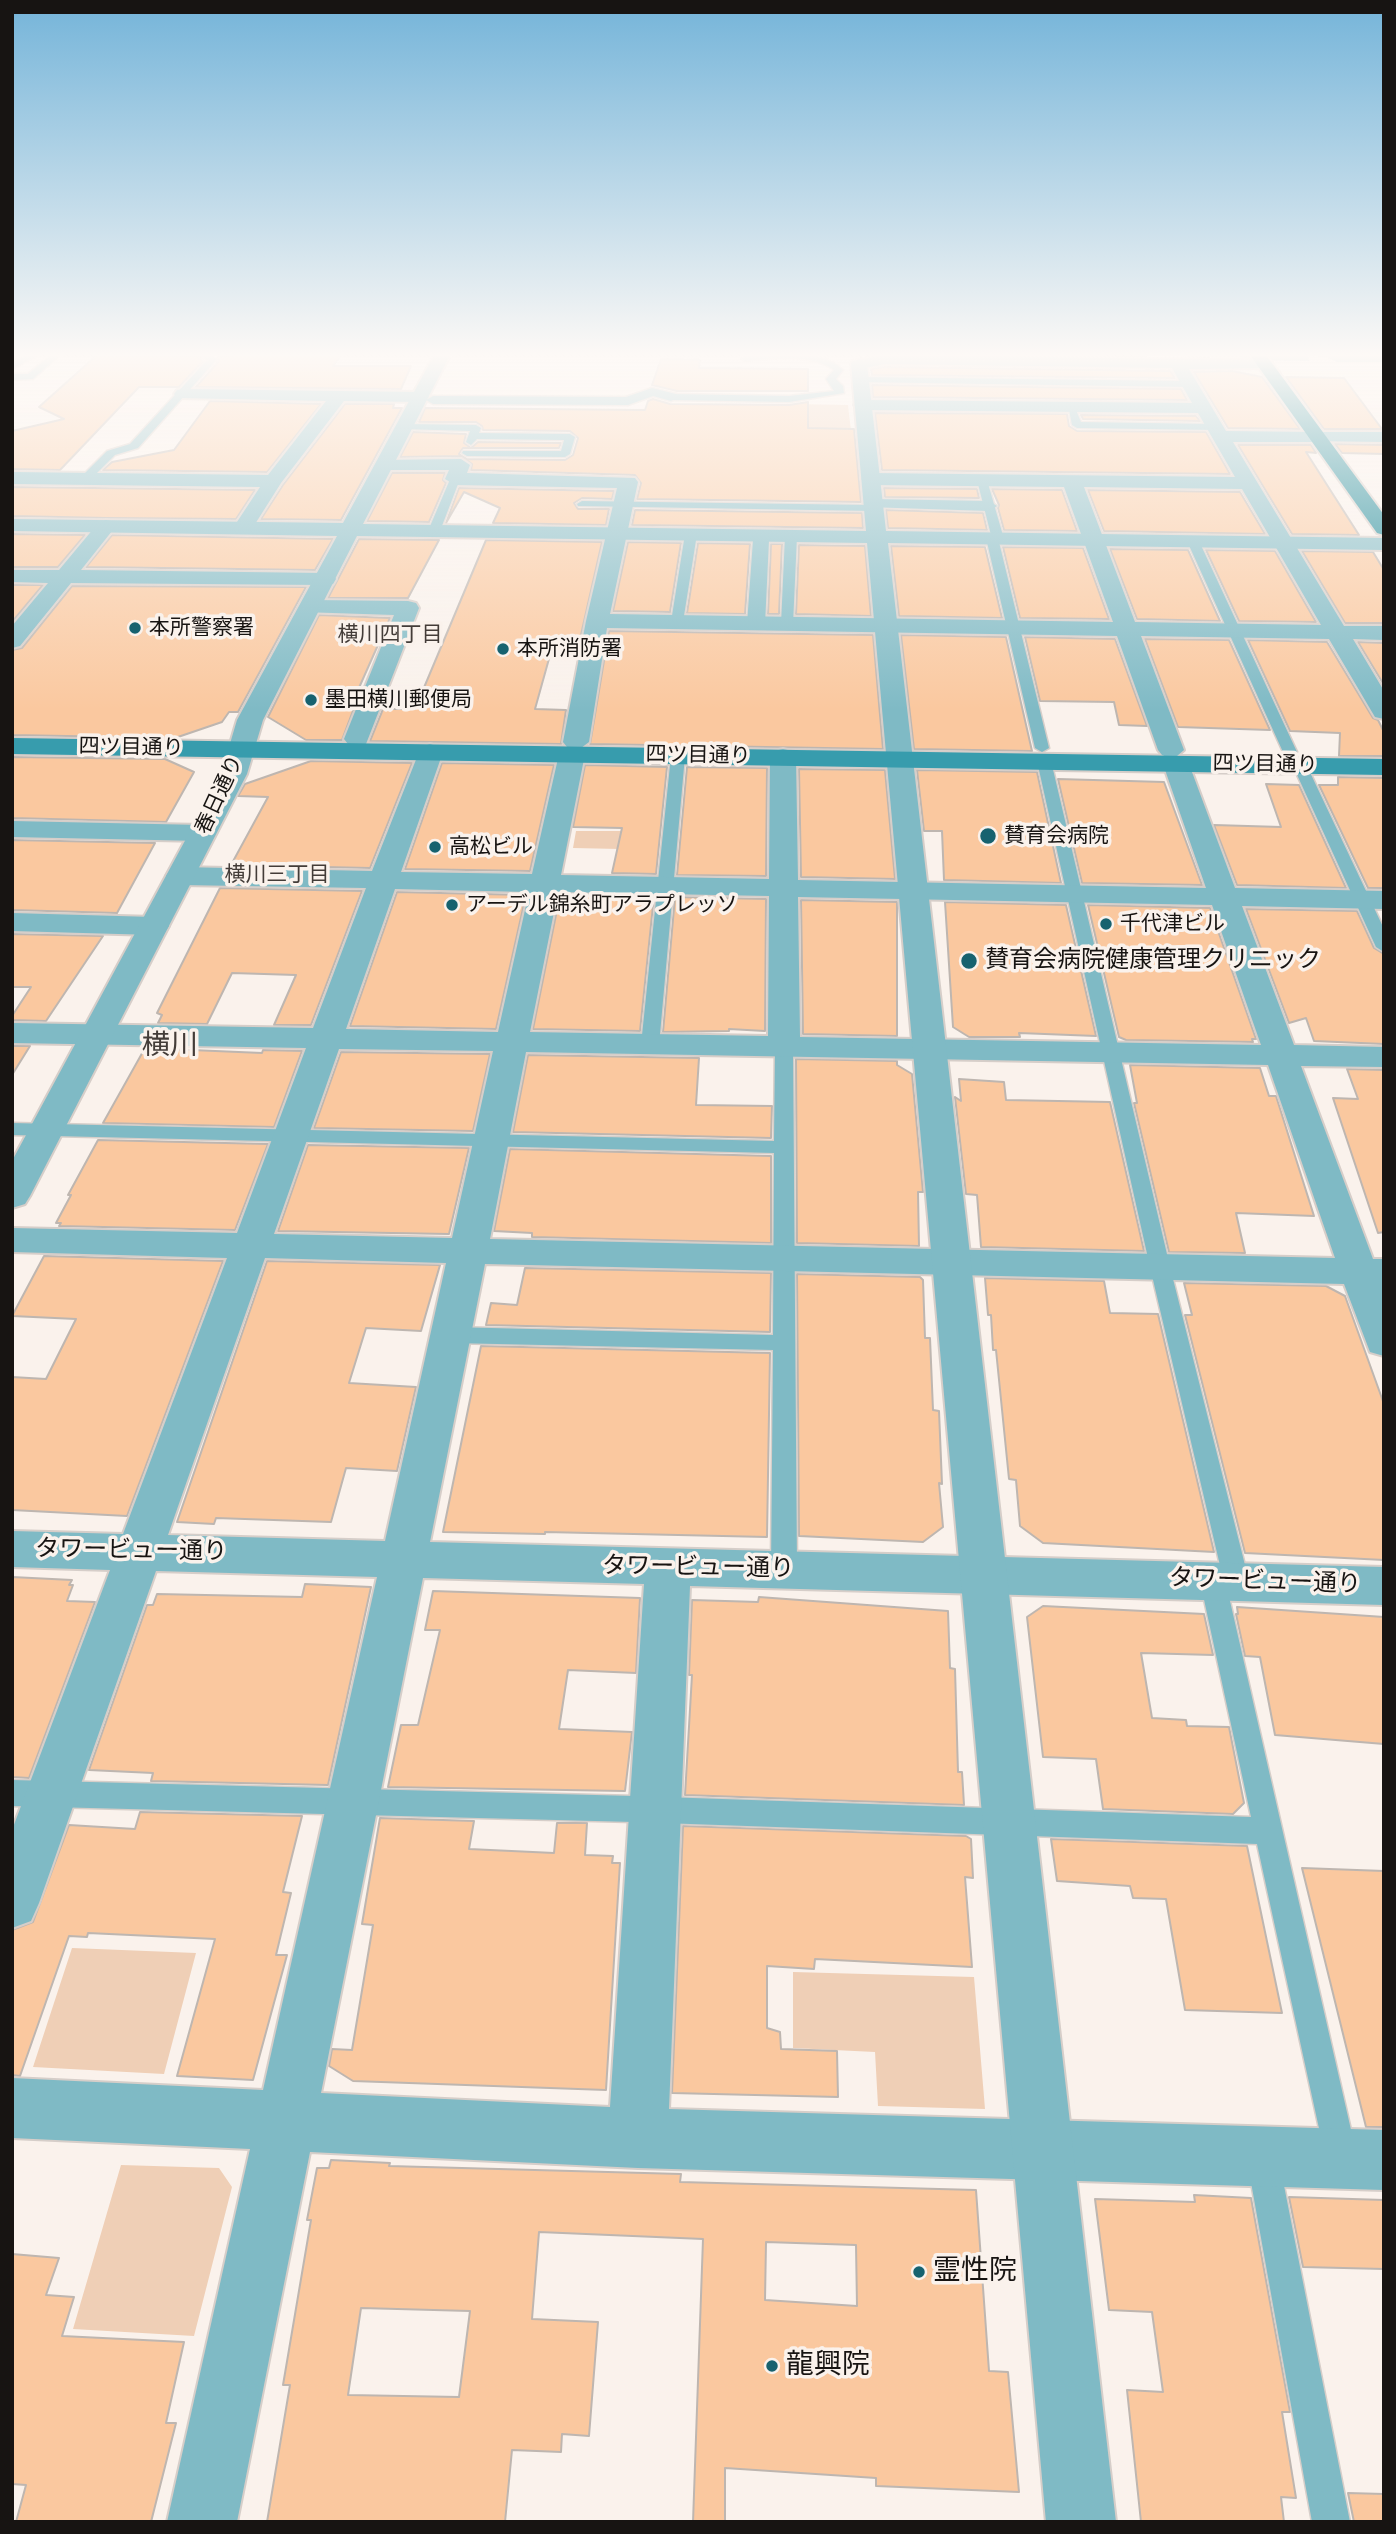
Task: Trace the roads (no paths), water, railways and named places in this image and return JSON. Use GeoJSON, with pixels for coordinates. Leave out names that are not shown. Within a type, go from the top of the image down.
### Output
{"type":"FeatureCollection","features":[{"type":"Feature","properties":{"kind":"main road"},"geometry":{"type":"LineString","coordinates":[[1342,473],[1384,529]]}},
{"type":"Feature","properties":{"kind":"main road"},"geometry":{"type":"LineString","coordinates":[[1365,473],[1384,499]]}},
{"type":"Feature","properties":{"kind":"main road","name":"四ツ目通り"},"geometry":{"type":"LineString","coordinates":[[12,733],[430,752],[574,748],[678,756],[783,757],[900,753]]}},
{"type":"Feature","properties":{"kind":"main road","name":"四ツ目通り"},"geometry":{"type":"LineString","coordinates":[[12,746],[357,739],[574,748],[1295,759],[1384,753]]}},
{"type":"Feature","properties":{"kind":"main road","name":"四ツ目通り"},"geometry":{"type":"LineString","coordinates":[[1295,759],[1384,768]]}},
{"type":"Feature","properties":{"kind":"street"},"geometry":{"type":"LineString","coordinates":[[243,528],[279,473]]}},
{"type":"Feature","properties":{"kind":"street","name":"春日通り"},"geometry":{"type":"LineString","coordinates":[[12,1196],[234,774],[250,720],[380,473]]}},
{"type":"Feature","properties":{"kind":"street"},"geometry":{"type":"LineString","coordinates":[[202,2522],[628,482],[537,473]]}},
{"type":"Feature","properties":{"kind":"street"},"geometry":{"type":"LineString","coordinates":[[870,473],[1081,2522]]}},
{"type":"Feature","properties":{"kind":"street"},"geometry":{"type":"LineString","coordinates":[[1243,473],[1384,712]]}},
{"type":"Feature","properties":{"kind":"street"},"geometry":{"type":"LineString","coordinates":[[12,478],[273,481]]}},
{"type":"Feature","properties":{"kind":"street"},"geometry":{"type":"LineString","coordinates":[[871,479],[1249,483]]}},
{"type":"Feature","properties":{"kind":"street"},"geometry":{"type":"LineString","coordinates":[[1072,481],[1280,1056],[1371,1272],[1384,1342]]}},
{"type":"Feature","properties":{"kind":"street"},"geometry":{"type":"LineString","coordinates":[[873,506],[989,506]]}},
{"type":"Feature","properties":{"kind":"street"},"geometry":{"type":"LineString","coordinates":[[12,525],[1384,544]]}},
{"type":"Feature","properties":{"kind":"street"},"geometry":{"type":"LineString","coordinates":[[14,637],[106,526]]}},
{"type":"Feature","properties":{"kind":"street"},"geometry":{"type":"LineString","coordinates":[[756,624],[761,540]]}},
{"type":"Feature","properties":{"kind":"street"},"geometry":{"type":"LineString","coordinates":[[12,576],[325,579]]}},
{"type":"Feature","properties":{"kind":"street"},"geometry":{"type":"LineString","coordinates":[[310,607],[408,608],[357,739]]}},
{"type":"Feature","properties":{"kind":"street"},"geometry":{"type":"LineString","coordinates":[[597,621],[1384,634]]}},
{"type":"Feature","properties":{"kind":"street"},"geometry":{"type":"LineString","coordinates":[[12,1903],[430,752]]}},
{"type":"Feature","properties":{"kind":"street"},"geometry":{"type":"LineString","coordinates":[[783,757],[784,1048]]}},
{"type":"Feature","properties":{"kind":"street"},"geometry":{"type":"LineString","coordinates":[[12,829],[202,833]]}},
{"type":"Feature","properties":{"kind":"street"},"geometry":{"type":"LineString","coordinates":[[180,876],[1373,900]]}},
{"type":"Feature","properties":{"kind":"street"},"geometry":{"type":"LineString","coordinates":[[12,922],[154,926]]}},
{"type":"Feature","properties":{"kind":"street"},"geometry":{"type":"LineString","coordinates":[[12,1033],[1384,1058]]}},
{"type":"Feature","properties":{"kind":"street"},"geometry":{"type":"LineString","coordinates":[[12,1240],[1371,1272]]}},
{"type":"Feature","properties":{"kind":"street","name":"タワービュー通り"},"geometry":{"type":"LineString","coordinates":[[12,1549],[140,1550],[403,1560],[1384,1586]]}},
{"type":"Feature","properties":{"kind":"street"},"geometry":{"type":"LineString","coordinates":[[638,2138],[668,1567]]}},
{"type":"Feature","properties":{"kind":"street"},"geometry":{"type":"LineString","coordinates":[[12,2108],[101,2110],[286,2122],[638,2138],[1043,2152],[1363,2159]]}},
{"type":"Feature","properties":{"kind":"lane"},"geometry":{"type":"LineString","coordinates":[[85,479],[91,473]]}},
{"type":"Feature","properties":{"kind":"lane"},"geometry":{"type":"LineString","coordinates":[[434,531],[458,473]]}},
{"type":"Feature","properties":{"kind":"lane"},"geometry":{"type":"LineString","coordinates":[[982,480],[1012,628],[1076,894],[1160,1267],[1225,1581],[1269,1831],[1363,2159]]}},
{"type":"Feature","properties":{"kind":"lane"},"geometry":{"type":"LineString","coordinates":[[582,504],[873,506]]}},
{"type":"Feature","properties":{"kind":"lane"},"geometry":{"type":"LineString","coordinates":[[677,622],[691,534]]}},
{"type":"Feature","properties":{"kind":"lane"},"geometry":{"type":"LineString","coordinates":[[787,624],[791,536]]}},
{"type":"Feature","properties":{"kind":"lane"},"geometry":{"type":"LineString","coordinates":[[1193,541],[1295,759],[1373,900],[1384,947]]}},
{"type":"Feature","properties":{"kind":"lane"},"geometry":{"type":"LineString","coordinates":[[650,1045],[678,756]]}},
{"type":"Feature","properties":{"kind":"lane"},"geometry":{"type":"LineString","coordinates":[[784,1048],[784,1570]]}},
{"type":"Feature","properties":{"kind":"lane"},"geometry":{"type":"LineString","coordinates":[[12,1129],[783,1147]]}},
{"type":"Feature","properties":{"kind":"lane"},"geometry":{"type":"LineString","coordinates":[[451,1335],[783,1343]]}},
{"type":"Feature","properties":{"kind":"lane"},"geometry":{"type":"LineString","coordinates":[[12,1793],[1269,1831]]}},
{"type":"Feature","properties":{"kind":"lane"},"geometry":{"type":"LineString","coordinates":[[1263,2158],[1331,2522]]}},
{"type":"Feature","properties":{"kind":"place","name":"本所警察署"},"geometry":{"type":"Point","coordinates":[135,628]}},
{"type":"Feature","properties":{"kind":"place","name":"本所消防署"},"geometry":{"type":"Point","coordinates":[503,649]}},
{"type":"Feature","properties":{"kind":"place","name":"墨田横川郵便局"},"geometry":{"type":"Point","coordinates":[311,700]}},
{"type":"Feature","properties":{"kind":"place","name":"賛育会病院"},"geometry":{"type":"Point","coordinates":[988,836]}},
{"type":"Feature","properties":{"kind":"place","name":"高松ビル"},"geometry":{"type":"Point","coordinates":[435,847]}},
{"type":"Feature","properties":{"kind":"place","name":"アーデル錦糸町アラプレッソ"},"geometry":{"type":"Point","coordinates":[452,905]}},
{"type":"Feature","properties":{"kind":"place","name":"千代津ビル"},"geometry":{"type":"Point","coordinates":[1106,924]}},
{"type":"Feature","properties":{"kind":"place","name":"賛育会病院健康管理クリニック"},"geometry":{"type":"Point","coordinates":[969,961]}},
{"type":"Feature","properties":{"kind":"place","name":"霊性院"},"geometry":{"type":"Point","coordinates":[919,2272]}},
{"type":"Feature","properties":{"kind":"place","name":"龍興院"},"geometry":{"type":"Point","coordinates":[772,2366]}},
{"type":"Feature","properties":{"kind":"district","name":"横川四丁目"},"geometry":{"type":"Point","coordinates":[390,635]}},
{"type":"Feature","properties":{"kind":"district","name":"横川三丁目"},"geometry":{"type":"Point","coordinates":[277,875]}},
{"type":"Feature","properties":{"kind":"district","name":"横川"},"geometry":{"type":"Point","coordinates":[170,1047]}}]}
